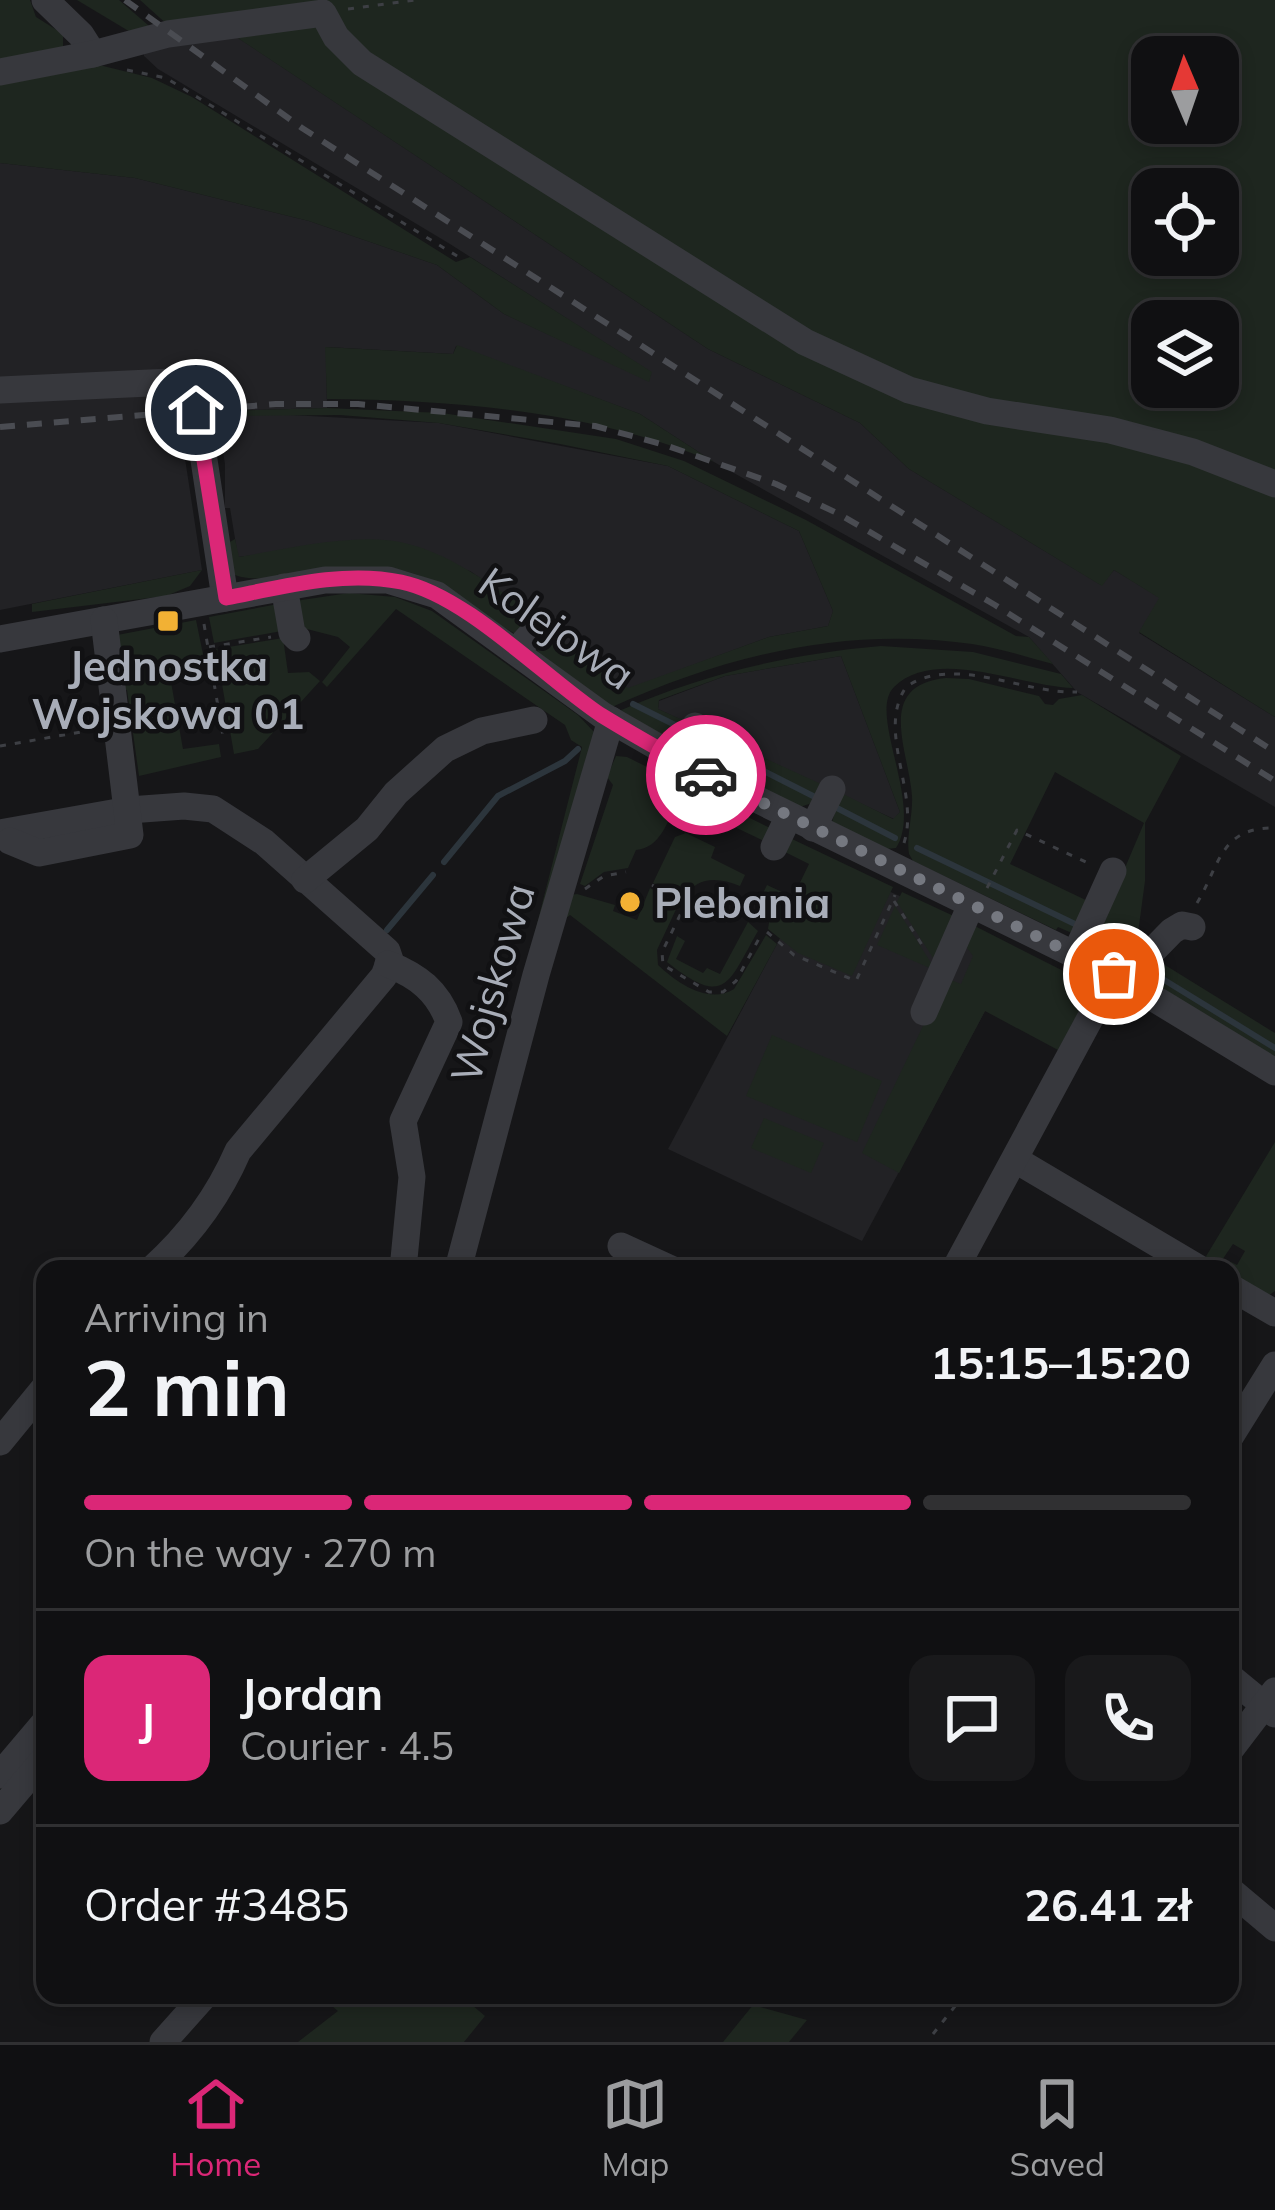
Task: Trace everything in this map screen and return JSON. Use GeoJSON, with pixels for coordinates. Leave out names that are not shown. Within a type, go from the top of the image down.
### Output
{"type":"FeatureCollection","features":[{"type":"Feature","properties":{"kind":"street"},"geometry":{"type":"LineString","coordinates":[[45,0],[81,35],[92,54]]}},
{"type":"Feature","properties":{"kind":"street"},"geometry":{"type":"LineString","coordinates":[[0,72],[169,34],[322,13],[336,37],[362,62],[805,342],[909,390],[987,411],[1110,430],[1192,452],[1275,484]]}},
{"type":"Feature","properties":{"kind":"street"},"geometry":{"type":"LineString","coordinates":[[0,390],[192,382],[224,531],[226,598]]}},
{"type":"Feature","properties":{"kind":"street","name":"Kolejowa"},"geometry":{"type":"LineString","coordinates":[[0,639],[349,578],[406,583],[453,604],[611,720],[678,759],[896,877],[980,896],[1275,1072]]}},
{"type":"Feature","properties":{"kind":"street"},"geometry":{"type":"LineString","coordinates":[[284,587],[294,634]]}},
{"type":"Feature","properties":{"kind":"street"},"geometry":{"type":"LineString","coordinates":[[104,620],[129,810]]}},
{"type":"Feature","properties":{"kind":"street"},"geometry":{"type":"LineString","coordinates":[[516,651],[540,626]]}},
{"type":"Feature","properties":{"kind":"street"},"geometry":{"type":"LineString","coordinates":[[305,880],[367,829],[396,793],[445,749],[482,731],[534,720]]}},
{"type":"Feature","properties":{"kind":"street","name":"Wojskowa"},"geometry":{"type":"LineString","coordinates":[[460,1260],[536,975],[611,720]]}},
{"type":"Feature","properties":{"kind":"street"},"geometry":{"type":"LineString","coordinates":[[678,759],[694,726]]}},
{"type":"Feature","properties":{"kind":"street"},"geometry":{"type":"LineString","coordinates":[[774,847],[832,789]]}},
{"type":"Feature","properties":{"kind":"street"},"geometry":{"type":"LineString","coordinates":[[7,839],[129,810],[212,809],[264,842],[387,951],[384,976],[238,1151],[203,1214],[160,1260]]}},
{"type":"Feature","properties":{"kind":"street"},"geometry":{"type":"LineString","coordinates":[[1075,955],[1113,873]]}},
{"type":"Feature","properties":{"kind":"street"},"geometry":{"type":"LineString","coordinates":[[924,1012],[980,896]]}},
{"type":"Feature","properties":{"kind":"street"},"geometry":{"type":"LineString","coordinates":[[961,1260],[1119,977],[1172,931],[1187,926]]}},
{"type":"Feature","properties":{"kind":"street"},"geometry":{"type":"LineString","coordinates":[[388,964],[429,987],[449,1022],[403,1121],[412,1177],[404,1260]]}},
{"type":"Feature","properties":{"kind":"street"},"geometry":{"type":"LineString","coordinates":[[1016,1160],[1163,1260]]}},
{"type":"Feature","properties":{"kind":"street"},"geometry":{"type":"LineString","coordinates":[[621,1246],[651,1260]]}},
{"type":"Feature","properties":{"kind":"street"},"geometry":{"type":"LineString","coordinates":[[1239,1292],[1275,1313]]}},
{"type":"Feature","properties":{"kind":"street"},"geometry":{"type":"LineString","coordinates":[[1239,1423],[1275,1365]]}},
{"type":"Feature","properties":{"kind":"street"},"geometry":{"type":"LineString","coordinates":[[0,1442],[36,1398]]}},
{"type":"Feature","properties":{"kind":"street"},"geometry":{"type":"LineString","coordinates":[[1239,1683],[1272,1704],[1239,1740]]}},
{"type":"Feature","properties":{"kind":"street"},"geometry":{"type":"LineString","coordinates":[[0,1775],[36,1733]]}},
{"type":"Feature","properties":{"kind":"street"},"geometry":{"type":"LineString","coordinates":[[0,1811],[36,1769]]}},
{"type":"Feature","properties":{"kind":"street"},"geometry":{"type":"LineString","coordinates":[[1239,1898],[1275,1928]]}},
{"type":"Feature","properties":{"kind":"street"},"geometry":{"type":"LineString","coordinates":[[163,2042],[197,2004]]}},
{"type":"Feature","properties":{"kind":"path"},"geometry":{"type":"LineString","coordinates":[[322,13],[366,3],[415,0]]}},
{"type":"Feature","properties":{"kind":"path"},"geometry":{"type":"LineString","coordinates":[[92,54],[116,68],[166,78],[462,260]]}},
{"type":"Feature","properties":{"kind":"path"},"geometry":{"type":"LineString","coordinates":[[202,616],[224,742]]}},
{"type":"Feature","properties":{"kind":"path"},"geometry":{"type":"LineString","coordinates":[[208,647],[294,634]]}},
{"type":"Feature","properties":{"kind":"path"},"geometry":{"type":"LineString","coordinates":[[652,885],[686,902],[662,952],[663,965],[709,992],[723,992],[736,981],[765,932],[794,955],[856,981],[893,899],[908,833],[895,716],[907,687],[937,673],[970,674],[1048,693],[1077,692]]}},
{"type":"Feature","properties":{"kind":"path"},"geometry":{"type":"LineString","coordinates":[[0,746],[106,728]]}},
{"type":"Feature","properties":{"kind":"path"},"geometry":{"type":"LineString","coordinates":[[1187,926],[1231,842],[1248,831],[1275,828]]}},
{"type":"Feature","properties":{"kind":"path"},"geometry":{"type":"LineString","coordinates":[[980,896],[1014,831],[1019,830],[1113,873]]}},
{"type":"Feature","properties":{"kind":"path"},"geometry":{"type":"LineString","coordinates":[[579,888],[626,872]]}},
{"type":"Feature","properties":{"kind":"path"},"geometry":{"type":"LineString","coordinates":[[893,899],[926,951]]}},
{"type":"Feature","properties":{"kind":"path"},"geometry":{"type":"LineString","coordinates":[[933,2034],[962,2004]]}},
{"type":"Feature","properties":{"kind":"shaded area"},"geometry":{"type":"Polygon","coordinates":[[[0,0],[30,0],[36,17],[63,34],[63,54],[0,65],[0,0]]]}},
{"type":"Feature","properties":{"kind":"shaded area"},"geometry":{"type":"Polygon","coordinates":[[[77,0],[119,0],[156,32],[137,36],[77,0]]]}},
{"type":"Feature","properties":{"kind":"shaded area"},"geometry":{"type":"Polygon","coordinates":[[[140,0],[1275,0],[1275,477],[1133,442],[1275,497],[1275,717],[1139,632],[1159,598],[1114,570],[1102,586],[909,469],[860,423],[708,349],[212,21],[170,27],[140,0]]]}},
{"type":"Feature","properties":{"kind":"shaded area"},"geometry":{"type":"Polygon","coordinates":[[[223,28],[708,349],[860,423],[909,469],[1101,585],[1114,570],[1160,598],[1139,633],[1275,717],[1275,807],[1077,692],[1029,637],[714,462],[640,414],[456,346],[453,354],[326,347],[327,408],[218,411],[439,423],[668,466],[799,531],[833,611],[828,626],[769,637],[628,689],[470,571],[364,541],[238,557],[230,508],[225,508],[225,464],[217,416],[179,419],[202,570],[0,610],[0,163],[135,178],[309,221],[437,265],[504,314],[649,381],[651,372],[450,244],[158,69],[144,56],[143,47],[223,28]]]}},
{"type":"Feature","properties":{"kind":"shaded area"},"geometry":{"type":"Polygon","coordinates":[[[95,64],[152,78],[192,97],[456,262],[470,257],[652,372],[649,382],[504,314],[437,265],[309,221],[135,178],[0,163],[0,78],[95,64]]]}},
{"type":"Feature","properties":{"kind":"shaded area"},"geometry":{"type":"Polygon","coordinates":[[[457,345],[640,414],[714,462],[621,431],[524,412],[327,399],[325,347],[453,354],[457,345]]]}},
{"type":"Feature","properties":{"kind":"shaded area"},"geometry":{"type":"Polygon","coordinates":[[[327,408],[442,413],[616,439],[684,461],[806,520],[1016,636],[1029,637],[1053,664],[972,644],[925,639],[833,642],[743,659],[612,707],[539,654],[536,645],[545,629],[628,688],[769,637],[828,626],[833,611],[799,531],[668,466],[560,444],[439,423],[340,415],[217,416],[217,411],[327,408]]]}},
{"type":"Feature","properties":{"kind":"shaded area"},"geometry":{"type":"Polygon","coordinates":[[[235,539],[239,557],[341,541],[400,542],[453,562],[534,614],[515,634],[441,586],[390,568],[244,577],[231,573],[228,543],[235,539]]]}},
{"type":"Feature","properties":{"kind":"shaded area"},"geometry":{"type":"Polygon","coordinates":[[[202,570],[190,586],[166,596],[32,612],[32,604],[202,570]]]}},
{"type":"Feature","properties":{"kind":"shaded area"},"geometry":{"type":"Polygon","coordinates":[[[349,593],[395,597],[432,611],[578,715],[595,733],[506,1046],[582,747],[571,740],[565,725],[396,609],[327,687],[322,682],[350,647],[338,637],[299,627],[295,601],[349,593]]]}},
{"type":"Feature","properties":{"kind":"shaded area"},"geometry":{"type":"Polygon","coordinates":[[[278,604],[282,631],[214,643],[209,617],[278,604]]]}},
{"type":"Feature","properties":{"kind":"shaded area"},"geometry":{"type":"Polygon","coordinates":[[[196,620],[205,664],[169,671],[183,749],[219,744],[221,757],[139,776],[127,690],[121,690],[112,636],[196,620]]]}},
{"type":"Feature","properties":{"kind":"shaded area"},"geometry":{"type":"Polygon","coordinates":[[[283,638],[288,673],[309,672],[320,681],[258,749],[234,754],[216,649],[283,638]]]}},
{"type":"Feature","properties":{"kind":"shaded area"},"geometry":{"type":"Polygon","coordinates":[[[881,646],[973,652],[1061,674],[1073,688],[956,669],[912,675],[894,687],[887,700],[887,717],[904,808],[896,848],[886,849],[832,822],[841,793],[893,819],[900,812],[841,656],[725,676],[659,700],[658,709],[687,722],[673,743],[619,711],[682,686],[747,668],[881,646]]]}},
{"type":"Feature","properties":{"kind":"shaded area"},"geometry":{"type":"Polygon","coordinates":[[[841,656],[900,812],[894,819],[658,709],[659,701],[725,676],[841,656]]]}},
{"type":"Feature","properties":{"kind":"shaded area"},"geometry":{"type":"Polygon","coordinates":[[[946,678],[1039,696],[1053,705],[1059,699],[1082,695],[1181,756],[1145,823],[1145,881],[1136,948],[1145,953],[1126,967],[1091,948],[1144,823],[1055,772],[1010,864],[1092,903],[1074,934],[1056,930],[913,861],[908,847],[912,796],[902,741],[903,707],[910,693],[924,683],[946,678]]]}},
{"type":"Feature","properties":{"kind":"shaded area"},"geometry":{"type":"Polygon","coordinates":[[[703,730],[821,784],[812,803],[800,807],[694,756],[703,730]]]}},
{"type":"Feature","properties":{"kind":"shaded area"},"geometry":{"type":"Polygon","coordinates":[[[616,756],[627,757],[772,829],[766,842],[678,800],[658,839],[636,850],[628,868],[604,872],[585,886],[580,884],[613,785],[607,777],[616,756]]]}},
{"type":"Feature","properties":{"kind":"shaded area"},"geometry":{"type":"Polygon","coordinates":[[[686,833],[715,847],[711,858],[745,875],[740,886],[708,880],[683,899],[653,883],[675,837],[686,833]]]}},
{"type":"Feature","properties":{"kind":"shaded area"},"geometry":{"type":"Polygon","coordinates":[[[792,839],[893,887],[852,976],[798,953],[768,929],[770,916],[760,899],[767,885],[793,897],[809,864],[785,852],[792,839]]]}},
{"type":"Feature","properties":{"kind":"shaded area"},"geometry":{"type":"Polygon","coordinates":[[[821,861],[967,926],[985,1011],[862,1241],[668,1149],[821,861]]]}},
{"type":"Feature","properties":{"kind":"shaded area"},"geometry":{"type":"Polygon","coordinates":[[[650,888],[679,903],[657,950],[658,965],[694,990],[714,995],[734,989],[766,935],[777,944],[727,1036],[570,915],[561,922],[565,896],[577,894],[615,905],[613,911],[637,920],[650,888]]]}},
{"type":"Feature","properties":{"kind":"shaded area"},"geometry":{"type":"Polygon","coordinates":[[[902,892],[958,918],[937,964],[897,902],[902,892]]]}},
{"type":"Feature","properties":{"kind":"shaded area"},"geometry":{"type":"Polygon","coordinates":[[[895,906],[933,966],[932,969],[877,945],[895,906]]]}},
{"type":"Feature","properties":{"kind":"shaded area"},"geometry":{"type":"Polygon","coordinates":[[[748,922],[758,931],[723,984],[702,984],[667,962],[677,936],[685,941],[676,959],[703,973],[707,968],[720,974],[748,922]]]}},
{"type":"Feature","properties":{"kind":"shaded area"},"geometry":{"type":"Polygon","coordinates":[[[969,923],[1093,986],[1058,1050],[985,1011],[899,1173],[862,1153],[946,978],[961,984],[973,956],[962,941],[969,923]]]}},
{"type":"Feature","properties":{"kind":"shaded area"},"geometry":{"type":"Polygon","coordinates":[[[1152,957],[1275,1033],[1275,1059],[1142,979],[1152,957]]]}},
{"type":"Feature","properties":{"kind":"shaded area"},"geometry":{"type":"Polygon","coordinates":[[[772,1035],[882,1081],[857,1142],[746,1096],[772,1035]]]}},
{"type":"Feature","properties":{"kind":"shaded area"},"geometry":{"type":"Polygon","coordinates":[[[764,1118],[824,1143],[811,1173],[751,1148],[764,1118]]]}},
{"type":"Feature","properties":{"kind":"shaded area"},"geometry":{"type":"Polygon","coordinates":[[[1275,1142],[1275,1291],[1268,1296],[1239,1277],[1245,1251],[1233,1244],[1222,1260],[1205,1258],[1275,1142]]]}},
{"type":"Feature","properties":{"kind":"shaded area"},"geometry":{"type":"Polygon","coordinates":[[[330,2004],[471,2004],[485,2016],[464,2042],[298,2042],[338,2011],[330,2004]]]}},
{"type":"Feature","properties":{"kind":"shaded area"},"geometry":{"type":"Polygon","coordinates":[[[753,2005],[807,2020],[789,2042],[723,2042],[753,2005]]]}},
{"type":"Feature","properties":{"kind":"waterway"},"geometry":{"type":"LineString","coordinates":[[633,704],[683,729]]}},
{"type":"Feature","properties":{"kind":"waterway"},"geometry":{"type":"LineString","coordinates":[[701,739],[815,797]]}},
{"type":"Feature","properties":{"kind":"waterway"},"geometry":{"type":"LineString","coordinates":[[444,862],[498,796],[565,761],[578,749]]}},
{"type":"Feature","properties":{"kind":"waterway"},"geometry":{"type":"LineString","coordinates":[[835,807],[895,838]]}},
{"type":"Feature","properties":{"kind":"waterway"},"geometry":{"type":"LineString","coordinates":[[917,848],[1077,925]]}},
{"type":"Feature","properties":{"kind":"waterway"},"geometry":{"type":"LineString","coordinates":[[387,930],[433,875]]}},
{"type":"Feature","properties":{"kind":"waterway"},"geometry":{"type":"LineString","coordinates":[[1100,937],[1133,954]]}},
{"type":"Feature","properties":{"kind":"waterway"},"geometry":{"type":"LineString","coordinates":[[1148,970],[1275,1048]]}},
{"type":"Feature","properties":{"kind":"railway"},"geometry":{"type":"LineString","coordinates":[[125,0],[302,128],[1275,752]]}},
{"type":"Feature","properties":{"kind":"railway"},"geometry":{"type":"LineString","coordinates":[[0,427],[276,404],[358,404],[595,426],[665,445],[776,484],[839,514],[995,605],[1275,781]]}},
{"type":"Feature","properties":{"kind":"way so far"},"geometry":{"type":"LineString","coordinates":[[706,775],[1114,974]]}},
{"type":"Feature","properties":{"kind":"place","name":"Jednostka Wojskowa 01"},"geometry":{"type":"Point","coordinates":[168,621]}},
{"type":"Feature","properties":{"kind":"place","name":"Plebania"},"geometry":{"type":"Point","coordinates":[630,902]}},
{"type":"Feature","properties":{"kind":"route"},"geometry":{"type":"LineString","coordinates":[[196,410],[226,598],[349,578],[422,588],[453,604],[602,715],[706,775]]}}]}
